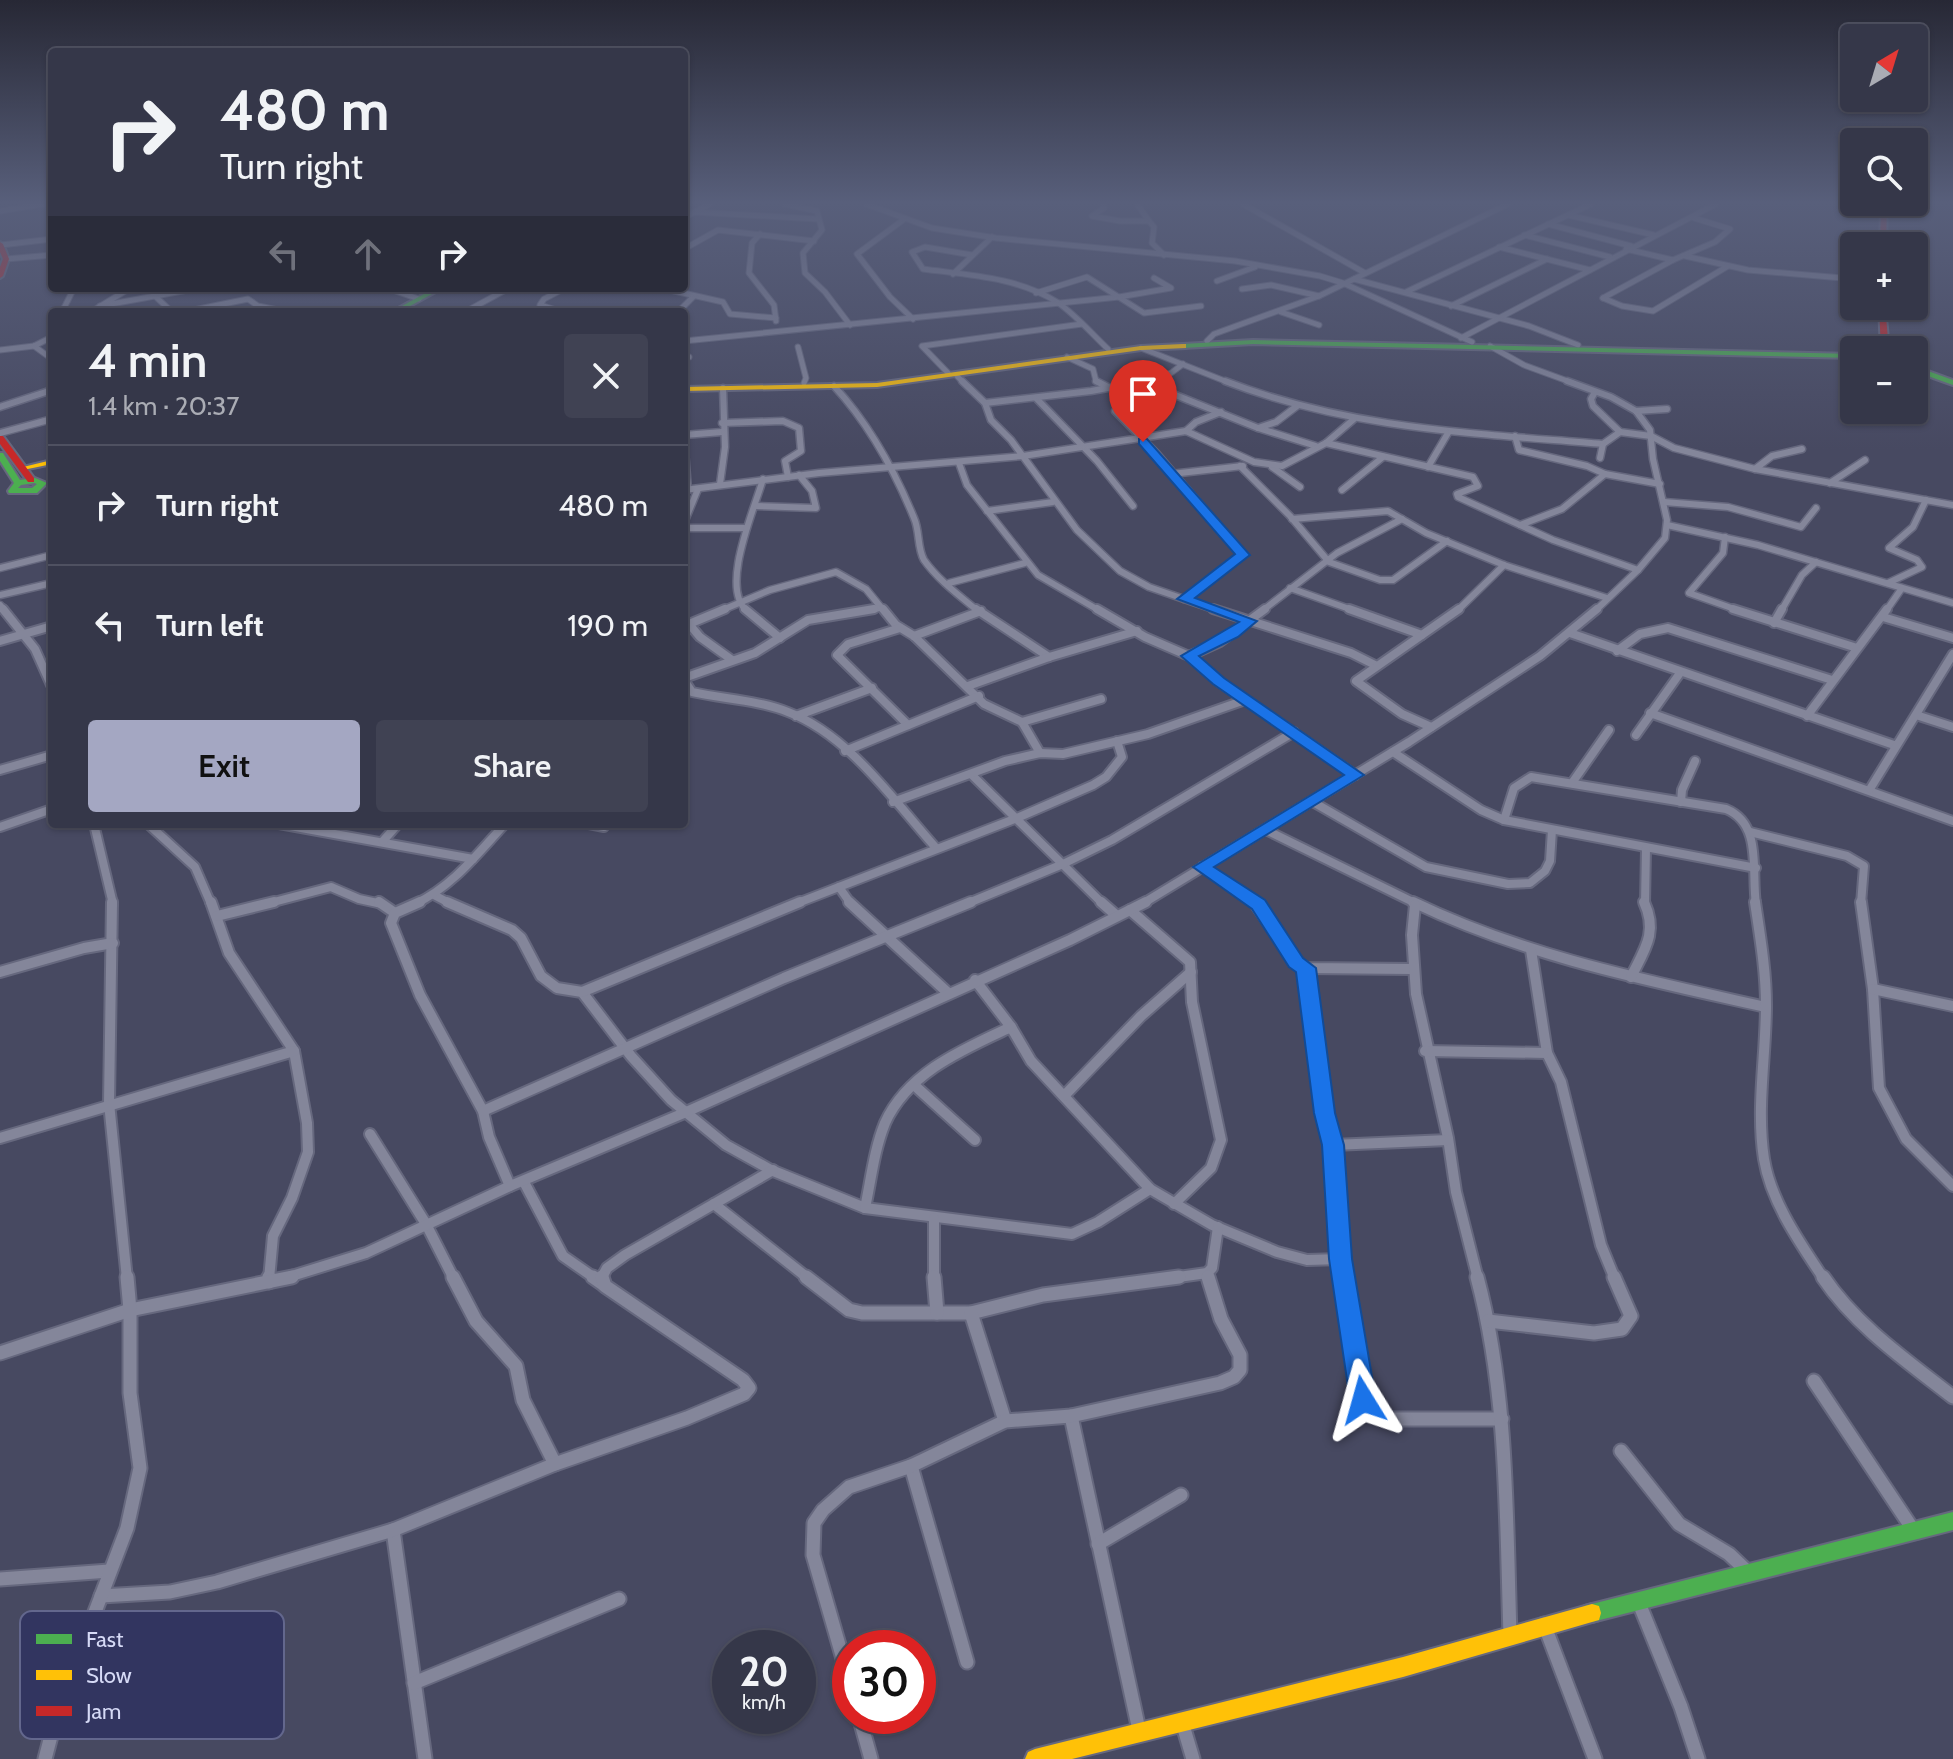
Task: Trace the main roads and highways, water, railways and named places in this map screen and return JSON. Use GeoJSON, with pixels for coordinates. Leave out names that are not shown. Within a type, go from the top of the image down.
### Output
{"type":"FeatureCollection","features":[{"type":"Feature","properties":{"kind":"main road"},"geometry":{"type":"LineString","coordinates":[[402,308],[432,292]]}},
{"type":"Feature","properties":{"kind":"main road"},"geometry":{"type":"LineString","coordinates":[[1880,320],[1882,336]]}},
{"type":"Feature","properties":{"kind":"main road"},"geometry":{"type":"LineString","coordinates":[[688,388],[953,375],[1108,349],[1207,341],[1305,338],[1467,340],[1840,351]]}},
{"type":"Feature","properties":{"kind":"main road"},"geometry":{"type":"LineString","coordinates":[[688,388],[834,386],[953,375],[1141,348],[1287,341],[1840,351]]}},
{"type":"Feature","properties":{"kind":"main road"},"geometry":{"type":"LineString","coordinates":[[1928,373],[1952,382]]}},
{"type":"Feature","properties":{"kind":"main road"},"geometry":{"type":"LineString","coordinates":[[0,436],[23,484]]}},
{"type":"Feature","properties":{"kind":"main road"},"geometry":{"type":"LineString","coordinates":[[0,455],[23,484]]}},
{"type":"Feature","properties":{"kind":"main road"},"geometry":{"type":"LineString","coordinates":[[23,484],[48,465]]}},
{"type":"Feature","properties":{"kind":"main road"},"geometry":{"type":"LineString","coordinates":[[23,484],[48,476]]}},
{"type":"Feature","properties":{"kind":"main road"},"geometry":{"type":"LineString","coordinates":[[1035,1759],[1139,1730],[1435,1659],[1544,1624],[1639,1603],[1914,1531],[1949,1527]]}}]}
